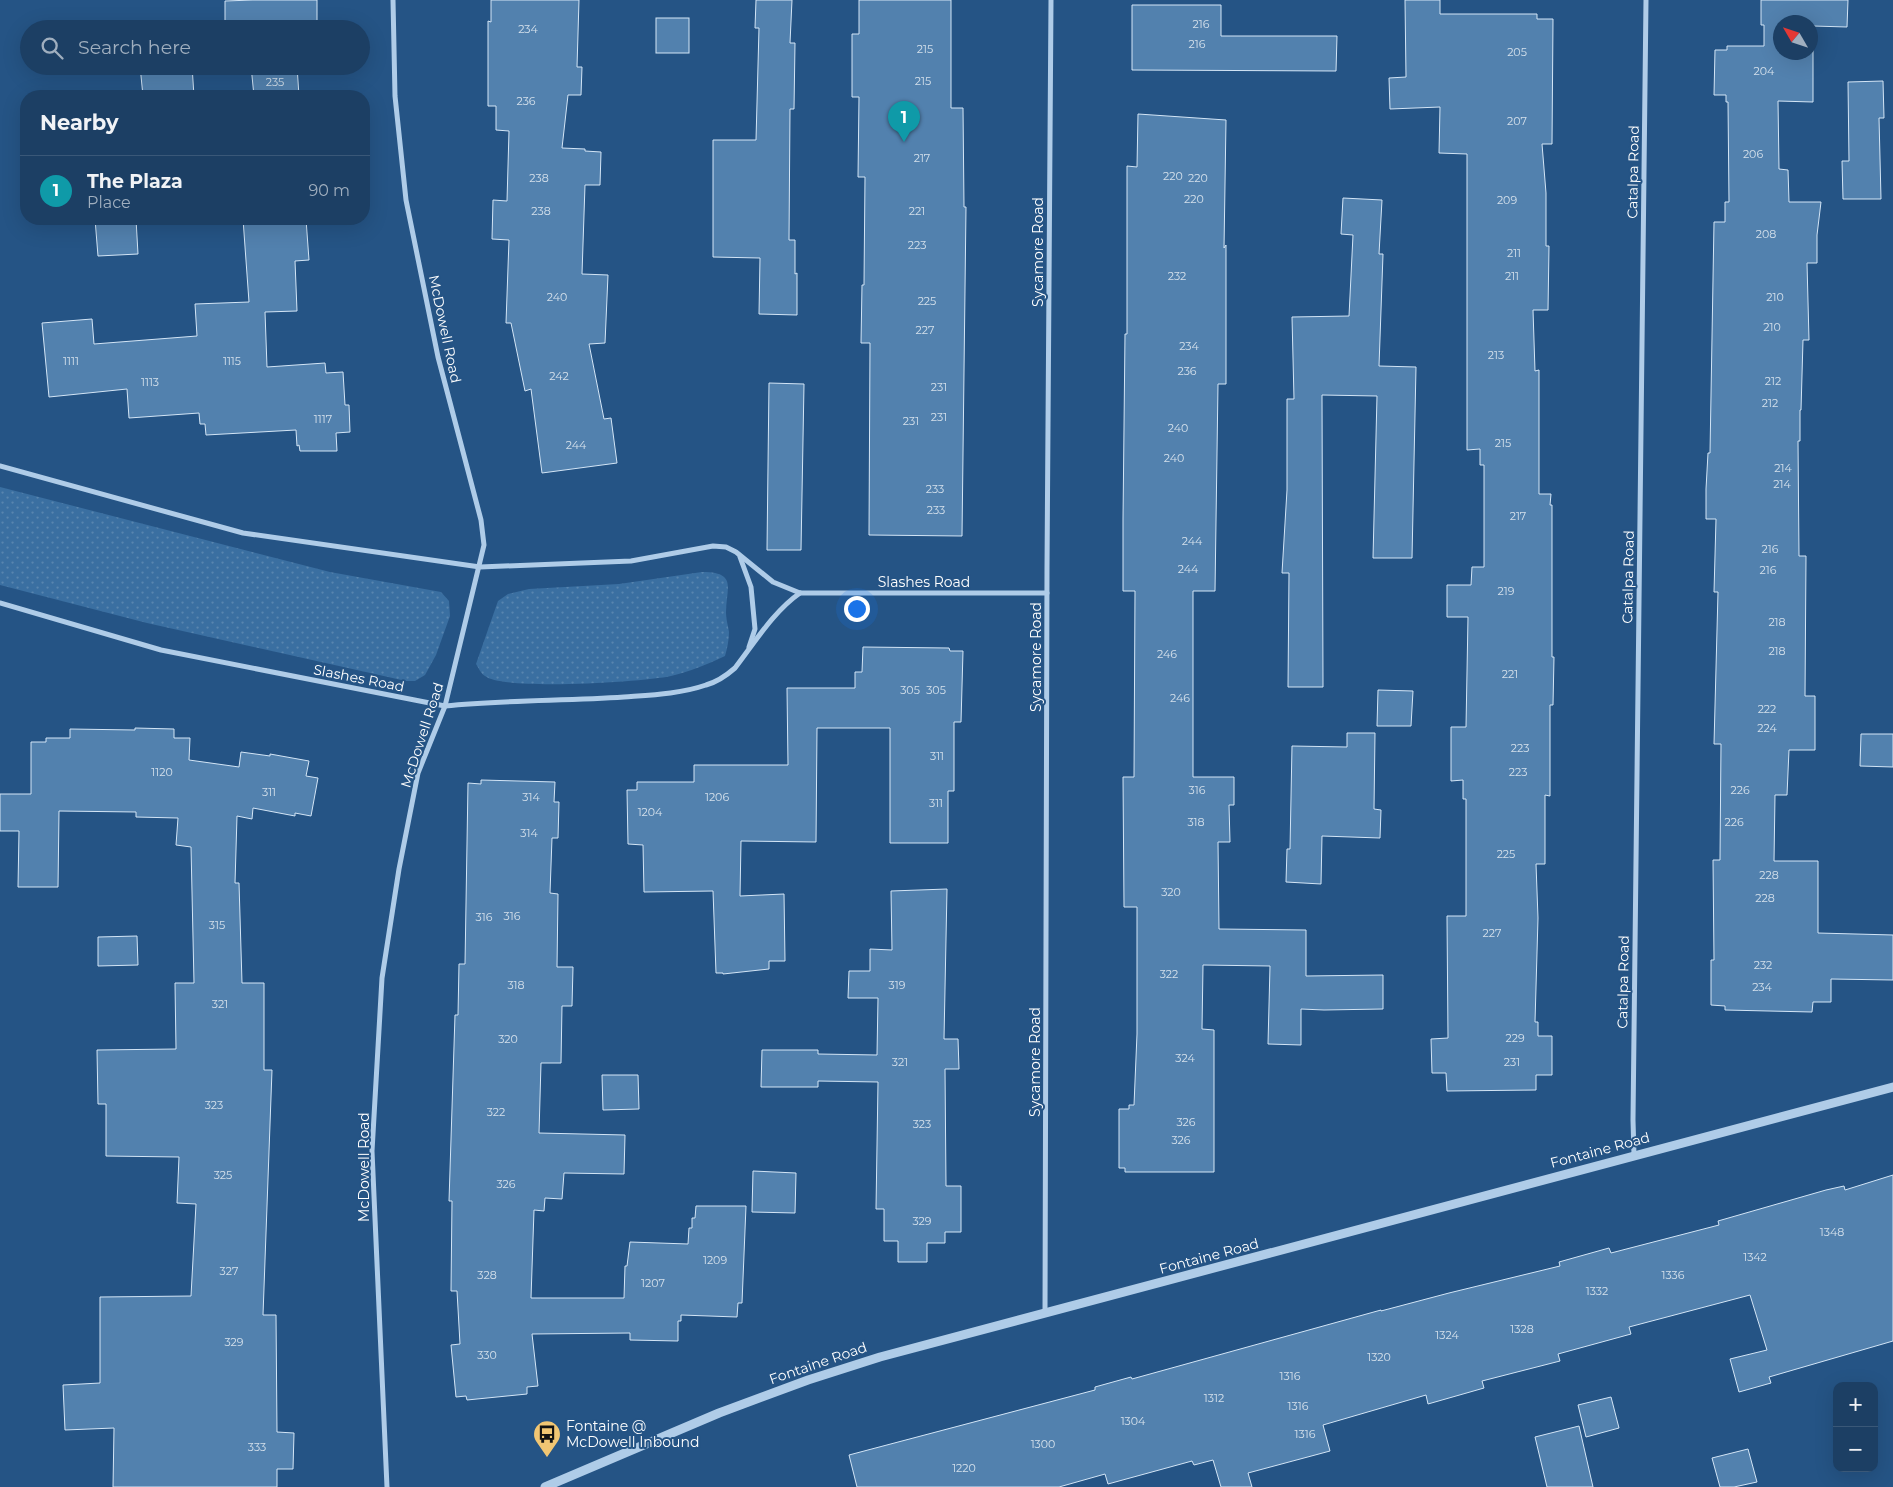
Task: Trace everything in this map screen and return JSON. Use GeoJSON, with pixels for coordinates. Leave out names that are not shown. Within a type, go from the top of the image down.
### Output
{"type":"FeatureCollection","features":[{"type":"Feature","properties":{"kind":"street","name":"McDowell Road"},"geometry":{"type":"LineString","coordinates":[[387,1487],[372,1150],[382,978],[399,869],[418,773],[445,706],[480,568],[484,545],[481,520],[438,357],[406,200],[395,96],[393,0]]}},
{"type":"Feature","properties":{"kind":"street","name":"Sycamore Road"},"geometry":{"type":"LineString","coordinates":[[1045,1314],[1051,0]]}},
{"type":"Feature","properties":{"kind":"street","name":"Catalpa Road"},"geometry":{"type":"LineString","coordinates":[[1634,1155],[1633,1080],[1646,0]]}},
{"type":"Feature","properties":{"kind":"street","name":"Slashes Road"},"geometry":{"type":"LineString","coordinates":[[0,466],[243,534],[480,568],[631,562],[713,546],[726,547],[773,582],[800,593],[1047,593]]}},
{"type":"Feature","properties":{"kind":"street"},"geometry":{"type":"LineString","coordinates":[[739,555],[751,587],[755,630],[747,652]]}},
{"type":"Feature","properties":{"kind":"street","name":"Slashes Road"},"geometry":{"type":"LineString","coordinates":[[0,603],[161,650],[445,706],[484,702],[568,700],[674,693],[707,685],[727,675],[788,601],[800,593]]}},
{"type":"Feature","properties":{"kind":"street","name":"Fontaine Road"},"geometry":{"type":"LineString","coordinates":[[545,1487],[719,1413],[808,1380],[880,1357],[1893,1087]]}},
{"type":"Feature","properties":{"kind":"shaded area"},"geometry":{"type":"Polygon","coordinates":[[[0,487],[330,572],[441,592],[449,601],[450,616],[436,655],[425,675],[415,681],[406,681],[147,623],[0,585],[0,487]]]}},
{"type":"Feature","properties":{"kind":"shaded area"},"geometry":{"type":"Polygon","coordinates":[[[702,572],[721,575],[728,583],[726,613],[729,635],[725,656],[705,665],[671,676],[633,681],[545,684],[497,681],[484,675],[476,664],[498,601],[508,594],[529,589],[619,584],[702,572]]]}},
{"type":"Feature","properties":{"kind":"building"},"geometry":{"type":"Polygon","coordinates":[[[317,0],[317,20],[225,20],[225,1],[317,0]]]}},
{"type":"Feature","properties":{"kind":"building"},"geometry":{"type":"Polygon","coordinates":[[[491,0],[579,0],[577,67],[582,67],[581,95],[568,95],[562,148],[601,152],[600,185],[585,185],[582,274],[608,275],[605,343],[589,344],[604,419],[611,418],[617,463],[542,473],[531,389],[525,391],[511,323],[506,323],[509,240],[492,239],[493,200],[507,201],[509,131],[496,130],[496,106],[488,106],[488,21],[491,22],[491,0]]]}},
{"type":"Feature","properties":{"kind":"building"},"geometry":{"type":"Polygon","coordinates":[[[756,0],[792,0],[790,43],[795,43],[794,109],[790,109],[789,240],[795,240],[797,315],[759,314],[760,258],[713,257],[713,140],[756,140],[759,28],[755,28],[756,0]]]}},
{"type":"Feature","properties":{"kind":"building"},"geometry":{"type":"Polygon","coordinates":[[[859,0],[951,0],[951,108],[963,108],[964,207],[966,207],[962,536],[869,535],[870,343],[861,343],[862,285],[864,285],[865,177],[858,177],[859,97],[852,97],[852,34],[859,34],[859,0]]]}},
{"type":"Feature","properties":{"kind":"building"},"geometry":{"type":"Polygon","coordinates":[[[1405,0],[1440,0],[1440,14],[1537,14],[1537,19],[1553,19],[1552,144],[1542,144],[1546,193],[1546,246],[1549,246],[1548,310],[1533,310],[1535,371],[1539,370],[1539,494],[1551,494],[1550,505],[1552,505],[1552,657],[1554,657],[1553,705],[1550,705],[1550,796],[1545,795],[1545,864],[1536,864],[1538,918],[1535,1022],[1538,1022],[1538,1036],[1552,1036],[1552,1075],[1536,1075],[1536,1090],[1447,1091],[1446,1073],[1432,1073],[1431,1039],[1448,1038],[1447,916],[1466,916],[1466,799],[1463,799],[1463,780],[1451,781],[1451,727],[1466,727],[1468,617],[1447,617],[1447,585],[1471,585],[1472,567],[1484,567],[1484,465],[1480,465],[1480,449],[1467,450],[1467,154],[1439,153],[1440,107],[1390,109],[1389,78],[1406,77],[1405,0]]]}},
{"type":"Feature","properties":{"kind":"building"},"geometry":{"type":"Polygon","coordinates":[[[1761,0],[1848,0],[1847,27],[1818,26],[1818,15],[1773,15],[1773,60],[1813,60],[1813,102],[1778,101],[1779,169],[1788,170],[1789,202],[1821,202],[1817,235],[1817,263],[1807,263],[1809,340],[1803,340],[1800,441],[1798,441],[1799,556],[1806,556],[1805,696],[1815,696],[1815,750],[1789,750],[1787,795],[1775,795],[1774,861],[1818,861],[1818,933],[1893,935],[1893,980],[1831,979],[1831,1002],[1813,1002],[1812,1012],[1725,1010],[1725,1006],[1711,1005],[1711,960],[1714,960],[1713,860],[1720,860],[1721,744],[1714,744],[1718,592],[1714,592],[1716,519],[1706,519],[1706,489],[1708,453],[1710,453],[1714,222],[1725,222],[1725,202],[1729,202],[1728,102],[1726,102],[1726,95],[1714,95],[1715,50],[1727,50],[1727,46],[1764,46],[1764,25],[1761,25],[1761,0]]]}},
{"type":"Feature","properties":{"kind":"building"},"geometry":{"type":"Polygon","coordinates":[[[1132,5],[1221,5],[1221,36],[1337,36],[1336,71],[1132,70],[1132,5]]]}},
{"type":"Feature","properties":{"kind":"building"},"geometry":{"type":"Polygon","coordinates":[[[656,18],[689,18],[689,53],[656,53],[656,18]]]}},
{"type":"Feature","properties":{"kind":"building"},"geometry":{"type":"Polygon","coordinates":[[[141,75],[193,75],[194,90],[142,90],[141,75]]]}},
{"type":"Feature","properties":{"kind":"building"},"geometry":{"type":"Polygon","coordinates":[[[252,75],[298,75],[299,90],[253,90],[252,75]]]}},
{"type":"Feature","properties":{"kind":"building"},"geometry":{"type":"Polygon","coordinates":[[[1883,81],[1884,118],[1879,118],[1881,199],[1843,199],[1842,161],[1849,161],[1848,82],[1883,81]]]}},
{"type":"Feature","properties":{"kind":"building"},"geometry":{"type":"Polygon","coordinates":[[[1138,114],[1226,120],[1224,248],[1226,245],[1226,384],[1218,384],[1215,591],[1193,591],[1193,777],[1234,777],[1234,805],[1229,805],[1230,842],[1218,842],[1219,929],[1306,930],[1306,976],[1383,975],[1383,1009],[1301,1009],[1301,1045],[1268,1044],[1270,966],[1203,965],[1202,1029],[1214,1030],[1214,1172],[1125,1172],[1125,1168],[1119,1168],[1119,1109],[1129,1109],[1129,1105],[1134,1105],[1137,1034],[1137,907],[1124,907],[1123,777],[1134,777],[1135,591],[1123,591],[1123,520],[1125,334],[1127,334],[1127,166],[1137,167],[1138,114]]]}},
{"type":"Feature","properties":{"kind":"building"},"geometry":{"type":"Polygon","coordinates":[[[1343,198],[1382,200],[1379,254],[1383,254],[1379,366],[1416,367],[1412,558],[1373,558],[1377,396],[1322,395],[1323,687],[1288,687],[1289,573],[1282,573],[1287,490],[1287,399],[1294,399],[1292,317],[1349,316],[1353,235],[1341,234],[1343,198]]]}},
{"type":"Feature","properties":{"kind":"building"},"geometry":{"type":"Polygon","coordinates":[[[95,225],[136,225],[138,254],[98,256],[95,225]]]}},
{"type":"Feature","properties":{"kind":"building"},"geometry":{"type":"Polygon","coordinates":[[[243,225],[306,225],[309,260],[295,261],[297,311],[265,312],[267,367],[325,363],[326,373],[343,372],[345,405],[349,405],[350,432],[336,433],[337,451],[300,451],[299,445],[297,446],[296,430],[206,435],[205,424],[200,424],[199,413],[129,418],[127,389],[49,397],[42,323],[92,319],[94,344],[197,336],[195,304],[249,302],[243,225]]]}},
{"type":"Feature","properties":{"kind":"building"},"geometry":{"type":"Polygon","coordinates":[[[769,383],[804,384],[801,550],[767,550],[769,383]]]}},
{"type":"Feature","properties":{"kind":"building"},"geometry":{"type":"Polygon","coordinates":[[[863,647],[949,648],[950,651],[963,651],[961,722],[954,722],[954,791],[948,791],[948,843],[890,843],[890,728],[817,728],[816,842],[741,841],[740,896],[784,894],[785,961],[769,961],[769,969],[723,974],[716,973],[713,891],[644,892],[643,845],[628,844],[627,790],[637,790],[637,782],[694,782],[694,765],[788,765],[787,688],[855,688],[855,672],[862,672],[863,647]]]}},
{"type":"Feature","properties":{"kind":"building"},"geometry":{"type":"Polygon","coordinates":[[[1378,690],[1413,691],[1411,726],[1377,726],[1378,690]]]}},
{"type":"Feature","properties":{"kind":"building"},"geometry":{"type":"Polygon","coordinates":[[[135,728],[174,729],[174,738],[190,738],[189,760],[239,767],[241,752],[270,756],[270,754],[309,761],[306,776],[318,778],[311,816],[295,813],[295,816],[253,808],[252,819],[237,816],[235,883],[239,883],[242,983],[264,983],[264,1070],[272,1070],[263,1315],[276,1315],[277,1432],[294,1433],[293,1469],[277,1469],[277,1487],[113,1487],[114,1428],[65,1430],[63,1385],[100,1383],[100,1297],[191,1296],[196,1204],[177,1203],[179,1157],[106,1156],[106,1104],[98,1104],[97,1050],[176,1049],[175,983],[194,983],[191,847],[176,845],[178,818],[136,817],[136,812],[59,811],[58,887],[18,887],[19,831],[0,831],[0,794],[31,794],[31,742],[46,742],[46,738],[70,738],[70,729],[135,730],[135,728]]]}},
{"type":"Feature","properties":{"kind":"building"},"geometry":{"type":"Polygon","coordinates":[[[1347,733],[1375,733],[1374,809],[1381,810],[1380,838],[1322,836],[1321,884],[1286,882],[1287,849],[1290,849],[1292,746],[1347,747],[1347,733]]]}},
{"type":"Feature","properties":{"kind":"building"},"geometry":{"type":"Polygon","coordinates":[[[1861,734],[1893,734],[1893,767],[1860,766],[1861,734]]]}},
{"type":"Feature","properties":{"kind":"building"},"geometry":{"type":"Polygon","coordinates":[[[481,780],[555,782],[554,802],[559,802],[558,838],[552,838],[550,893],[558,894],[557,967],[573,967],[572,1006],[562,1006],[561,1063],[541,1063],[539,1133],[625,1135],[624,1174],[564,1173],[562,1199],[545,1198],[544,1211],[534,1210],[531,1298],[624,1298],[625,1266],[627,1266],[630,1242],[688,1244],[689,1228],[692,1228],[692,1218],[695,1218],[696,1206],[746,1206],[742,1303],[738,1303],[737,1317],[681,1315],[681,1321],[678,1321],[678,1341],[630,1340],[630,1333],[532,1334],[538,1386],[527,1387],[527,1394],[467,1400],[466,1396],[456,1397],[451,1345],[460,1344],[457,1291],[451,1291],[452,1201],[449,1201],[455,1015],[458,1015],[459,964],[465,964],[468,783],[481,784],[481,780]]]}},
{"type":"Feature","properties":{"kind":"building"},"geometry":{"type":"Polygon","coordinates":[[[947,889],[944,1039],[958,1039],[959,1069],[945,1069],[946,1186],[961,1186],[961,1232],[945,1232],[945,1243],[927,1243],[927,1262],[898,1262],[898,1241],[884,1241],[884,1209],[876,1209],[878,1082],[818,1081],[818,1087],[761,1087],[762,1050],[818,1050],[818,1054],[877,1055],[878,998],[848,998],[849,971],[870,971],[870,949],[892,950],[891,891],[947,889]]]}},
{"type":"Feature","properties":{"kind":"building"},"geometry":{"type":"Polygon","coordinates":[[[137,936],[138,965],[98,966],[98,937],[137,936]]]}},
{"type":"Feature","properties":{"kind":"building"},"geometry":{"type":"Polygon","coordinates":[[[602,1075],[638,1075],[639,1109],[603,1110],[602,1075]]]}},
{"type":"Feature","properties":{"kind":"building"},"geometry":{"type":"Polygon","coordinates":[[[753,1171],[796,1173],[795,1213],[752,1212],[753,1171]]]}},
{"type":"Feature","properties":{"kind":"building"},"geometry":{"type":"Polygon","coordinates":[[[1893,1175],[1893,1341],[1769,1377],[1771,1383],[1739,1392],[1730,1359],[1767,1350],[1750,1295],[1629,1327],[1631,1334],[1558,1354],[1560,1361],[1482,1381],[1484,1388],[1428,1404],[1426,1395],[1323,1425],[1330,1451],[1248,1473],[1252,1487],[1221,1487],[1213,1460],[1194,1465],[1192,1461],[1108,1484],[1105,1474],[1059,1487],[857,1487],[849,1455],[1095,1390],[1095,1387],[1131,1377],[1132,1379],[1381,1310],[1560,1266],[1559,1262],[1609,1248],[1611,1253],[1719,1225],[1718,1221],[1826,1190],[1844,1186],[1845,1190],[1893,1175]]]}},
{"type":"Feature","properties":{"kind":"building"},"geometry":{"type":"Polygon","coordinates":[[[1611,1397],[1619,1428],[1586,1437],[1578,1405],[1611,1397]]]}},
{"type":"Feature","properties":{"kind":"building"},"geometry":{"type":"Polygon","coordinates":[[[1579,1426],[1593,1487],[1547,1487],[1535,1437],[1579,1426]]]}},
{"type":"Feature","properties":{"kind":"building"},"geometry":{"type":"Polygon","coordinates":[[[1748,1449],[1757,1482],[1734,1487],[1720,1487],[1712,1458],[1748,1449]]]}},
{"type":"Feature","properties":{"kind":"place","name":"The Plaza"},"geometry":{"type":"Point","coordinates":[904,142]}},
{"type":"Feature","properties":{"kind":"place","name":"Fontaine @ McDowell Inbound"},"geometry":{"type":"Point","coordinates":[547,1458]}}]}
